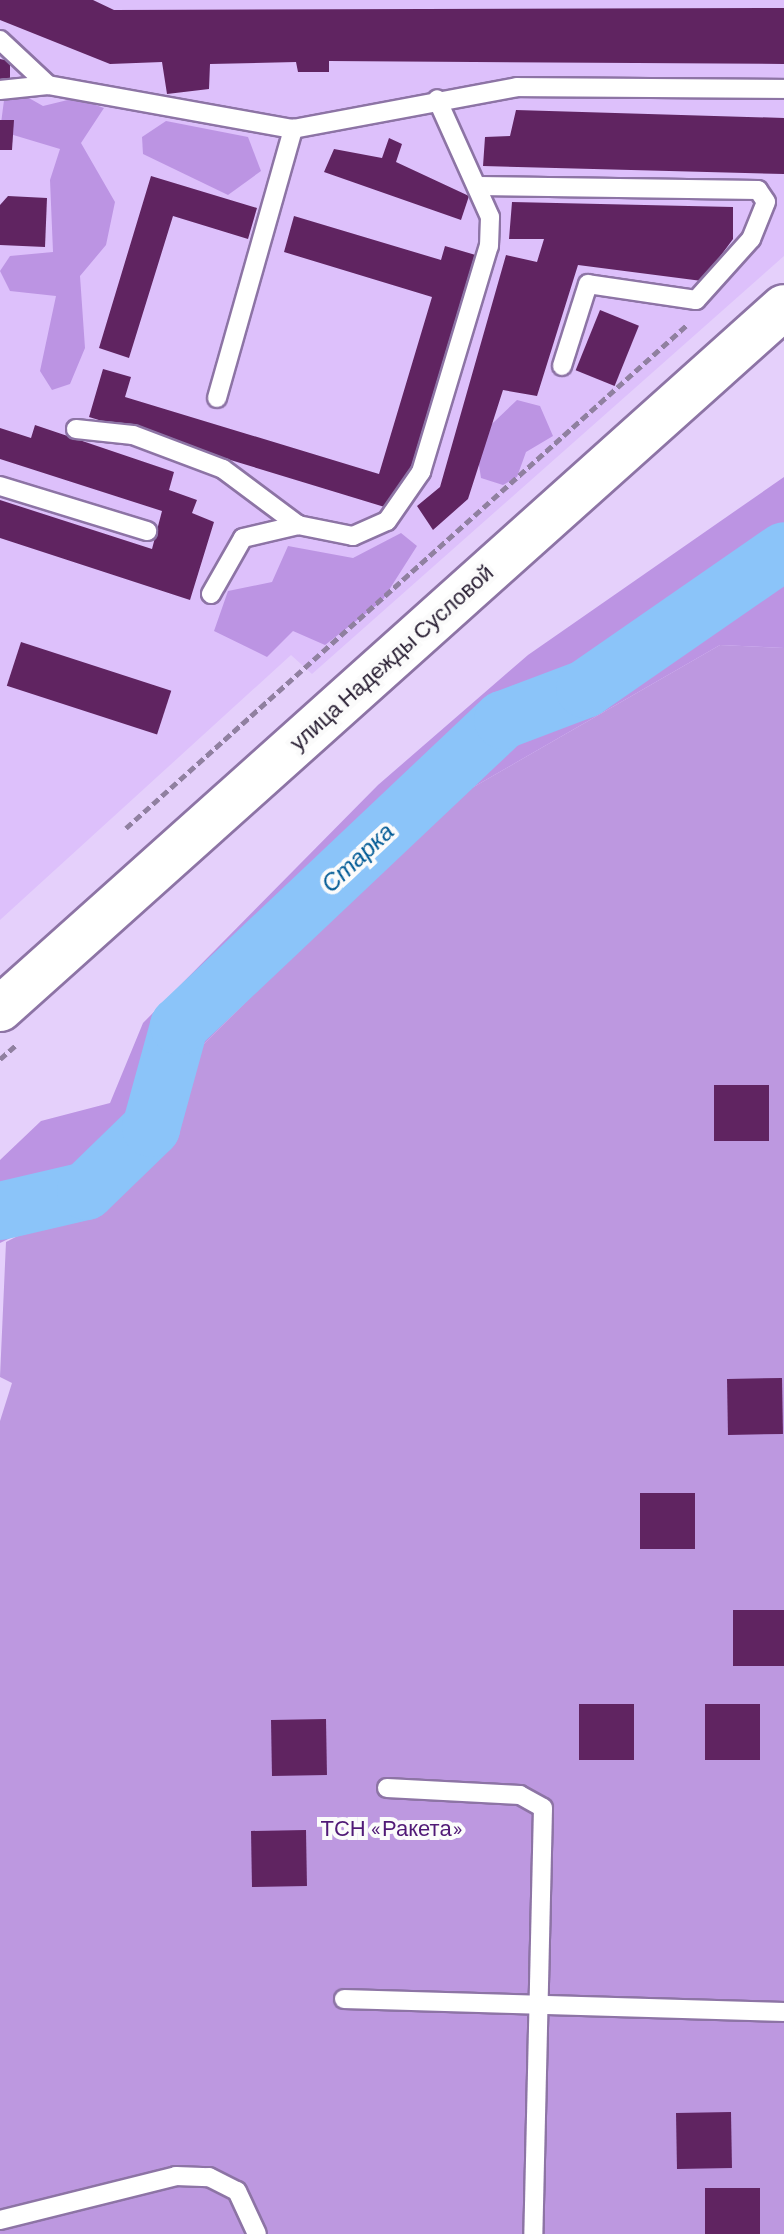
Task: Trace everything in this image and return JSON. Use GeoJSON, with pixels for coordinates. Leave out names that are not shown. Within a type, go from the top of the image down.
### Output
{"type":"FeatureCollection","features":[{"type":"Feature","properties":{"kind":"main road","name":"улица Надежды Сусловой"},"geometry":{"type":"LineString","coordinates":[[0,1009],[784,307]]}},
{"type":"Feature","properties":{"kind":"lane"},"geometry":{"type":"LineString","coordinates":[[0,40],[48,85]]}},
{"type":"Feature","properties":{"kind":"lane"},"geometry":{"type":"LineString","coordinates":[[0,90],[48,85],[293,129],[437,99],[517,87],[784,89]]}},
{"type":"Feature","properties":{"kind":"lane"},"geometry":{"type":"LineString","coordinates":[[211,594],[243,538],[298,525],[353,536],[374,532],[421,472],[489,246],[490,217],[479,186],[437,99]]}},
{"type":"Feature","properties":{"kind":"lane"},"geometry":{"type":"LineString","coordinates":[[217,398],[293,129]]}},
{"type":"Feature","properties":{"kind":"lane"},"geometry":{"type":"LineString","coordinates":[[479,186],[758,190],[766,202],[751,239],[696,300],[588,284],[562,366]]}},
{"type":"Feature","properties":{"kind":"lane"},"geometry":{"type":"LineString","coordinates":[[76,429],[133,435],[223,469],[298,525]]}},
{"type":"Feature","properties":{"kind":"lane"},"geometry":{"type":"LineString","coordinates":[[0,486],[147,531]]}},
{"type":"Feature","properties":{"kind":"lane"},"geometry":{"type":"LineString","coordinates":[[387,1788],[520,1795],[543,1808],[535,2009],[533,2234]]}},
{"type":"Feature","properties":{"kind":"lane"},"geometry":{"type":"LineString","coordinates":[[344,1999],[535,2009],[784,2012]]}},
{"type":"Feature","properties":{"kind":"lane"},"geometry":{"type":"LineString","coordinates":[[0,2220],[176,2176],[209,2177],[237,2191],[257,2234]]}},
{"type":"Feature","properties":{"kind":"path"},"geometry":{"type":"LineString","coordinates":[[126,828],[696,317]]}},
{"type":"Feature","properties":{"kind":"shaded area"},"geometry":{"type":"Polygon","coordinates":[[[0,0],[784,0],[784,256],[312,674],[291,655],[0,920],[0,0]]]}},
{"type":"Feature","properties":{"kind":"shaded area"},"geometry":{"type":"Polygon","coordinates":[[[6,85],[43,106],[76,98],[104,108],[81,143],[115,202],[106,245],[80,276],[85,348],[70,384],[52,390],[40,371],[56,296],[10,291],[0,271],[10,256],[53,252],[50,180],[60,149],[0,131],[6,85]]]}},
{"type":"Feature","properties":{"kind":"shaded area"},"geometry":{"type":"Polygon","coordinates":[[[166,121],[248,137],[261,171],[228,195],[143,154],[142,137],[166,121]]]}},
{"type":"Feature","properties":{"kind":"shaded area"},"geometry":{"type":"Polygon","coordinates":[[[517,400],[540,406],[553,436],[526,452],[517,477],[503,485],[481,478],[475,440],[517,400]]]}},
{"type":"Feature","properties":{"kind":"shaded area"},"geometry":{"type":"Polygon","coordinates":[[[784,477],[784,648],[720,645],[444,804],[194,1054],[160,1134],[86,1201],[0,1243],[0,1160],[41,1121],[110,1103],[143,1023],[378,785],[528,655],[784,477]]]}},
{"type":"Feature","properties":{"kind":"shaded area"},"geometry":{"type":"Polygon","coordinates":[[[401,533],[417,546],[382,601],[325,645],[293,631],[267,657],[214,631],[228,591],[272,582],[288,546],[353,558],[401,533]]]}},
{"type":"Feature","properties":{"kind":"green space","name":"ТСН «Ракета»"},"geometry":{"type":"Polygon","coordinates":[[[720,645],[784,648],[784,2234],[0,2234],[0,1421],[12,1383],[0,1377],[6,1242],[86,1201],[159,1134],[194,1054],[444,804],[720,645]]]}},
{"type":"Feature","properties":{"kind":"building"},"geometry":{"type":"Polygon","coordinates":[[[0,0],[93,0],[114,10],[784,8],[784,64],[329,61],[329,72],[298,72],[296,62],[210,64],[209,89],[167,94],[162,62],[110,64],[0,20],[0,0]]]}},
{"type":"Feature","properties":{"kind":"building"},"geometry":{"type":"Polygon","coordinates":[[[0,59],[10,61],[10,78],[0,79],[0,59]]]}},
{"type":"Feature","properties":{"kind":"building"},"geometry":{"type":"Polygon","coordinates":[[[516,110],[784,118],[784,174],[483,166],[485,137],[510,136],[516,110]]]}},
{"type":"Feature","properties":{"kind":"building"},"geometry":{"type":"Polygon","coordinates":[[[0,120],[14,120],[12,150],[0,150],[0,120]]]}},
{"type":"Feature","properties":{"kind":"building"},"geometry":{"type":"Polygon","coordinates":[[[389,138],[402,144],[396,162],[469,196],[461,220],[324,172],[334,149],[382,158],[389,138]]]}},
{"type":"Feature","properties":{"kind":"building"},"geometry":{"type":"Polygon","coordinates":[[[151,176],[257,208],[248,239],[173,216],[129,358],[99,348],[151,176]]]}},
{"type":"Feature","properties":{"kind":"building"},"geometry":{"type":"Polygon","coordinates":[[[8,196],[47,198],[45,247],[0,245],[0,205],[8,196]]]}},
{"type":"Feature","properties":{"kind":"building"},"geometry":{"type":"Polygon","coordinates":[[[512,202],[733,207],[733,239],[702,281],[578,265],[537,396],[503,390],[468,499],[433,530],[417,506],[440,487],[506,255],[537,262],[544,239],[509,239],[512,202]]]}},
{"type":"Feature","properties":{"kind":"building"},"geometry":{"type":"Polygon","coordinates":[[[294,216],[441,260],[445,246],[479,256],[401,512],[89,417],[103,369],[131,377],[125,397],[379,474],[432,297],[284,252],[294,216]]]}},
{"type":"Feature","properties":{"kind":"building"},"geometry":{"type":"Polygon","coordinates":[[[600,310],[639,326],[615,386],[576,370],[600,310]]]}},
{"type":"Feature","properties":{"kind":"building"},"geometry":{"type":"Polygon","coordinates":[[[35,425],[174,472],[169,490],[197,500],[192,513],[214,522],[190,600],[0,538],[0,500],[152,549],[162,511],[0,459],[0,428],[31,438],[35,425]]]}},
{"type":"Feature","properties":{"kind":"building"},"geometry":{"type":"Polygon","coordinates":[[[21,642],[171,691],[157,735],[7,686],[21,642]]]}},
{"type":"Feature","properties":{"kind":"building"},"geometry":{"type":"Polygon","coordinates":[[[714,1085],[769,1085],[769,1141],[714,1141],[714,1085]]]}},
{"type":"Feature","properties":{"kind":"building"},"geometry":{"type":"Polygon","coordinates":[[[782,1378],[783,1434],[728,1435],[727,1379],[782,1378]]]}},
{"type":"Feature","properties":{"kind":"building"},"geometry":{"type":"Polygon","coordinates":[[[640,1493],[695,1493],[695,1549],[640,1549],[640,1493]]]}},
{"type":"Feature","properties":{"kind":"building"},"geometry":{"type":"Polygon","coordinates":[[[733,1610],[784,1610],[784,1666],[733,1666],[733,1610]]]}},
{"type":"Feature","properties":{"kind":"building"},"geometry":{"type":"Polygon","coordinates":[[[579,1704],[634,1704],[634,1760],[579,1760],[579,1704]]]}},
{"type":"Feature","properties":{"kind":"building"},"geometry":{"type":"Polygon","coordinates":[[[705,1704],[760,1704],[760,1760],[705,1760],[705,1704]]]}},
{"type":"Feature","properties":{"kind":"building"},"geometry":{"type":"Polygon","coordinates":[[[326,1719],[327,1775],[272,1776],[271,1720],[326,1719]]]}},
{"type":"Feature","properties":{"kind":"building"},"geometry":{"type":"Polygon","coordinates":[[[306,1830],[307,1886],[252,1887],[251,1831],[306,1830]]]}},
{"type":"Feature","properties":{"kind":"building"},"geometry":{"type":"Polygon","coordinates":[[[731,2112],[732,2168],[677,2169],[676,2113],[731,2112]]]}},
{"type":"Feature","properties":{"kind":"building"},"geometry":{"type":"Polygon","coordinates":[[[705,2188],[760,2188],[760,2234],[705,2234],[705,2188]]]}},
{"type":"Feature","properties":{"kind":"waterway","name":"Старка"},"geometry":{"type":"LineString","coordinates":[[0,1211],[86,1191],[151,1128],[179,1026],[503,720],[585,689],[784,551]]}}]}
